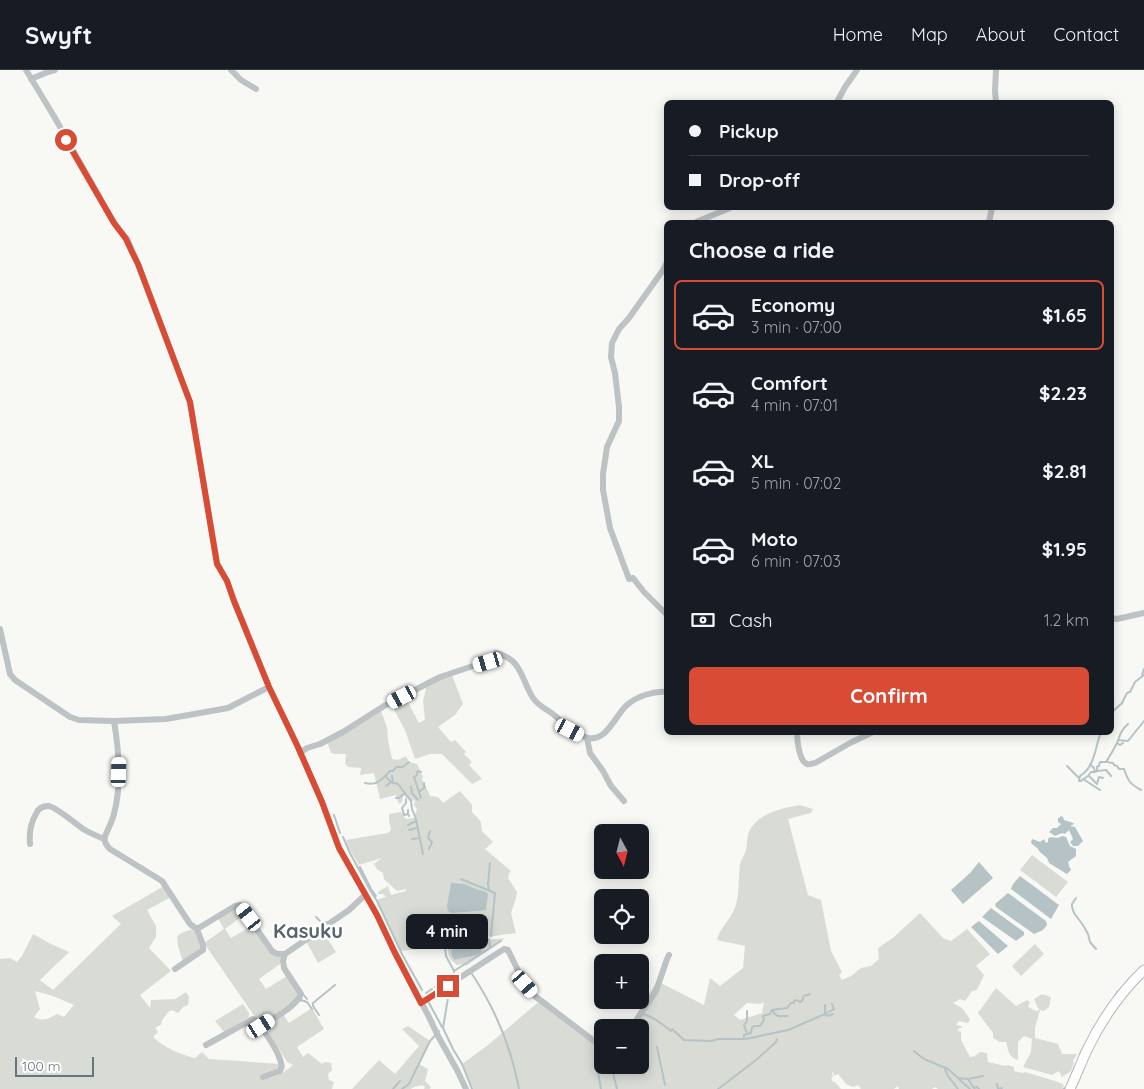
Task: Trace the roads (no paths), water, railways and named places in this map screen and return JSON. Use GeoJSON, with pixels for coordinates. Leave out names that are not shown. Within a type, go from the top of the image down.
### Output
{"type":"FeatureCollection","features":[{"type":"Feature","properties":{"kind":"main road"},"geometry":{"type":"LineString","coordinates":[[1070,1089],[1088,1048],[1101,1025],[1116,1002],[1144,970]]}},
{"type":"Feature","properties":{"kind":"street"},"geometry":{"type":"LineString","coordinates":[[26,70],[114,223],[126,239],[138,264],[190,402],[217,564],[227,581],[269,687],[322,802],[339,848],[377,915],[466,1089]]}},
{"type":"Feature","properties":{"kind":"street"},"geometry":{"type":"LineString","coordinates":[[31,79],[55,70]]}},
{"type":"Feature","properties":{"kind":"street"},"geometry":{"type":"LineString","coordinates":[[230,70],[241,80],[256,89]]}},
{"type":"Feature","properties":{"kind":"street"},"geometry":{"type":"LineString","coordinates":[[838,100],[857,70]]}},
{"type":"Feature","properties":{"kind":"street"},"geometry":{"type":"LineString","coordinates":[[996,70],[996,100]]}},
{"type":"Feature","properties":{"kind":"street"},"geometry":{"type":"LineString","coordinates":[[701,220],[725,210]]}},
{"type":"Feature","properties":{"kind":"street"},"geometry":{"type":"LineString","coordinates":[[664,268],[619,329],[612,343],[611,357],[616,381],[619,421],[607,447],[603,474],[603,490],[610,528],[629,579],[633,578],[640,589],[664,612]]}},
{"type":"Feature","properties":{"kind":"street"},"geometry":{"type":"LineString","coordinates":[[1114,618],[1144,613]]}},
{"type":"Feature","properties":{"kind":"street"},"geometry":{"type":"LineString","coordinates":[[0,629],[10,674],[15,680],[70,717],[80,720],[166,719],[228,708],[269,687]]}},
{"type":"Feature","properties":{"kind":"street"},"geometry":{"type":"LineString","coordinates":[[300,753],[306,748],[320,744],[343,732],[384,706],[440,677],[488,662],[496,653],[504,655],[516,664],[537,702],[570,730],[591,739],[597,738],[614,723],[629,703],[644,696],[664,691]]}},
{"type":"Feature","properties":{"kind":"street"},"geometry":{"type":"LineString","coordinates":[[104,839],[114,816],[118,786],[119,758],[114,721]]}},
{"type":"Feature","properties":{"kind":"street"},"geometry":{"type":"LineString","coordinates":[[797,735],[801,759],[810,764],[867,735]]}},
{"type":"Feature","properties":{"kind":"street"},"geometry":{"type":"LineString","coordinates":[[587,738],[590,753],[611,786],[624,800]]}},
{"type":"Feature","properties":{"kind":"street"},"geometry":{"type":"LineString","coordinates":[[30,844],[30,826],[40,808],[49,806],[84,829],[104,839],[110,849],[162,881],[190,924],[197,928],[203,946],[203,950],[174,969]]}},
{"type":"Feature","properties":{"kind":"street"},"geometry":{"type":"LineString","coordinates":[[197,928],[240,905],[272,951],[277,954],[285,954],[349,910],[365,895]]}},
{"type":"Feature","properties":{"kind":"street"},"geometry":{"type":"LineString","coordinates":[[421,1003],[504,949],[508,950],[525,984],[536,997],[594,1041]]}},
{"type":"Feature","properties":{"kind":"street"},"geometry":{"type":"LineString","coordinates":[[261,1026],[294,1004],[301,994],[284,968],[285,954]]}},
{"type":"Feature","properties":{"kind":"street"},"geometry":{"type":"LineString","coordinates":[[637,1019],[656,991],[666,958],[669,955]]}},
{"type":"Feature","properties":{"kind":"street"},"geometry":{"type":"LineString","coordinates":[[206,1045],[253,1019],[257,1021],[275,1050],[282,1066],[280,1071],[263,1077]]}},
{"type":"Feature","properties":{"kind":"waterway"},"geometry":{"type":"LineString","coordinates":[[1142,675],[1144,669]]}},
{"type":"Feature","properties":{"kind":"waterway"},"geometry":{"type":"LineString","coordinates":[[1114,710],[1122,703],[1135,682],[1144,675]]}},
{"type":"Feature","properties":{"kind":"waterway"},"geometry":{"type":"LineString","coordinates":[[1118,740],[1128,741],[1144,721]]}},
{"type":"Feature","properties":{"kind":"waterway"},"geometry":{"type":"LineString","coordinates":[[1079,781],[1091,772],[1097,771],[1100,762],[1106,762],[1122,731],[1128,724]]}},
{"type":"Feature","properties":{"kind":"waterway"},"geometry":{"type":"LineString","coordinates":[[1079,781],[1080,776],[1092,762],[1100,735]]}},
{"type":"Feature","properties":{"kind":"waterway"},"geometry":{"type":"LineString","coordinates":[[1117,743],[1120,745],[1123,743]]}},
{"type":"Feature","properties":{"kind":"waterway"},"geometry":{"type":"LineString","coordinates":[[365,783],[377,783],[396,767],[403,767],[409,762]]}},
{"type":"Feature","properties":{"kind":"waterway"},"geometry":{"type":"LineString","coordinates":[[1107,762],[1113,763],[1119,769],[1124,769],[1130,782],[1141,790]]}},
{"type":"Feature","properties":{"kind":"waterway"},"geometry":{"type":"LineString","coordinates":[[1090,764],[1095,772]]}},
{"type":"Feature","properties":{"kind":"waterway"},"geometry":{"type":"LineString","coordinates":[[1067,766],[1079,778]]}},
{"type":"Feature","properties":{"kind":"waterway"},"geometry":{"type":"LineString","coordinates":[[1097,771],[1106,770],[1111,776]]}},
{"type":"Feature","properties":{"kind":"waterway"},"geometry":{"type":"LineString","coordinates":[[417,772],[417,775],[414,777],[421,798]]}},
{"type":"Feature","properties":{"kind":"waterway"},"geometry":{"type":"LineString","coordinates":[[385,776],[391,782],[398,784],[411,801],[423,854]]}},
{"type":"Feature","properties":{"kind":"waterway"},"geometry":{"type":"LineString","coordinates":[[392,776],[393,783]]}},
{"type":"Feature","properties":{"kind":"waterway"},"geometry":{"type":"LineString","coordinates":[[1089,776],[1097,784],[1099,777],[1103,778]]}},
{"type":"Feature","properties":{"kind":"waterway"},"geometry":{"type":"LineString","coordinates":[[1083,779],[1100,790]]}},
{"type":"Feature","properties":{"kind":"waterway"},"geometry":{"type":"LineString","coordinates":[[386,786],[391,782]]}},
{"type":"Feature","properties":{"kind":"waterway"},"geometry":{"type":"LineString","coordinates":[[419,792],[425,787],[424,783]]}},
{"type":"Feature","properties":{"kind":"waterway"},"geometry":{"type":"LineString","coordinates":[[411,787],[412,793],[418,800]]}},
{"type":"Feature","properties":{"kind":"waterway"},"geometry":{"type":"LineString","coordinates":[[396,798],[405,793]]}},
{"type":"Feature","properties":{"kind":"waterway"},"geometry":{"type":"LineString","coordinates":[[406,799],[406,803],[402,808],[404,815],[408,814]]}},
{"type":"Feature","properties":{"kind":"waterway"},"geometry":{"type":"LineString","coordinates":[[408,810],[409,816]]}},
{"type":"Feature","properties":{"kind":"waterway"},"geometry":{"type":"LineString","coordinates":[[334,815],[340,833]]}},
{"type":"Feature","properties":{"kind":"waterway"},"geometry":{"type":"LineString","coordinates":[[408,825],[416,821]]}},
{"type":"Feature","properties":{"kind":"waterway"},"geometry":{"type":"LineString","coordinates":[[409,830],[417,828]]}},
{"type":"Feature","properties":{"kind":"waterway"},"geometry":{"type":"LineString","coordinates":[[429,849],[432,842],[428,838],[430,831]]}},
{"type":"Feature","properties":{"kind":"waterway"},"geometry":{"type":"LineString","coordinates":[[343,837],[422,990]]}},
{"type":"Feature","properties":{"kind":"waterway"},"geometry":{"type":"LineString","coordinates":[[412,839],[419,838]]}},
{"type":"Feature","properties":{"kind":"waterway"},"geometry":{"type":"LineString","coordinates":[[489,890],[490,863]]}},
{"type":"Feature","properties":{"kind":"waterway"},"geometry":{"type":"LineString","coordinates":[[360,867],[376,896]]}},
{"type":"Feature","properties":{"kind":"waterway"},"geometry":{"type":"LineString","coordinates":[[461,879],[495,893],[491,936]]}},
{"type":"Feature","properties":{"kind":"waterway"},"geometry":{"type":"LineString","coordinates":[[1076,898],[1072,904],[1074,913],[1096,949]]}},
{"type":"Feature","properties":{"kind":"waterway"},"geometry":{"type":"LineString","coordinates":[[316,917],[321,922],[326,922]]}},
{"type":"Feature","properties":{"kind":"waterway"},"geometry":{"type":"LineString","coordinates":[[489,939],[490,948]]}},
{"type":"Feature","properties":{"kind":"waterway"},"geometry":{"type":"LineString","coordinates":[[435,987],[454,973],[454,971],[501,941]]}},
{"type":"Feature","properties":{"kind":"waterway"},"geometry":{"type":"LineString","coordinates":[[445,947],[446,956],[454,971]]}},
{"type":"Feature","properties":{"kind":"waterway"},"geometry":{"type":"LineString","coordinates":[[472,974],[502,1029],[512,1058],[519,1089]]}},
{"type":"Feature","properties":{"kind":"waterway"},"geometry":{"type":"LineString","coordinates":[[455,984],[449,992],[443,1028],[462,1064],[472,1089]]}},
{"type":"Feature","properties":{"kind":"waterway"},"geometry":{"type":"LineString","coordinates":[[319,1015],[313,1003],[335,985]]}},
{"type":"Feature","properties":{"kind":"waterway"},"geometry":{"type":"LineString","coordinates":[[426,993],[432,989]]}},
{"type":"Feature","properties":{"kind":"waterway"},"geometry":{"type":"LineString","coordinates":[[1114,997],[1118,991]]}},
{"type":"Feature","properties":{"kind":"waterway"},"geometry":{"type":"LineString","coordinates":[[303,994],[307,999]]}},
{"type":"Feature","properties":{"kind":"waterway"},"geometry":{"type":"LineString","coordinates":[[744,1038],[744,1035],[751,1033],[754,1026],[760,1026],[764,1020],[763,1016],[770,1014],[772,1010],[787,1008],[794,1001],[800,1002],[804,996],[810,994]]}},
{"type":"Feature","properties":{"kind":"waterway"},"geometry":{"type":"LineString","coordinates":[[300,1001],[307,1002],[312,1009]]}},
{"type":"Feature","properties":{"kind":"waterway"},"geometry":{"type":"LineString","coordinates":[[428,1001],[442,1027]]}},
{"type":"Feature","properties":{"kind":"waterway"},"geometry":{"type":"LineString","coordinates":[[825,1005],[825,1014],[834,1009],[832,1004]]}},
{"type":"Feature","properties":{"kind":"waterway"},"geometry":{"type":"LineString","coordinates":[[747,1011],[747,1021],[744,1025],[747,1034]]}},
{"type":"Feature","properties":{"kind":"waterway"},"geometry":{"type":"LineString","coordinates":[[773,1011],[777,1016],[788,1016]]}},
{"type":"Feature","properties":{"kind":"waterway"},"geometry":{"type":"LineString","coordinates":[[643,1014],[671,1031],[672,1029],[684,1040],[711,1041],[719,1039],[746,1039],[788,1030],[825,1014],[827,1016],[833,1014]]}},
{"type":"Feature","properties":{"kind":"waterway"},"geometry":{"type":"LineString","coordinates":[[402,1089],[409,1084],[430,1041],[439,1031]]}},
{"type":"Feature","properties":{"kind":"waterway"},"geometry":{"type":"LineString","coordinates":[[718,1089],[756,1060],[777,1039]]}},
{"type":"Feature","properties":{"kind":"waterway"},"geometry":{"type":"LineString","coordinates":[[1080,1054],[1087,1041]]}},
{"type":"Feature","properties":{"kind":"waterway"},"geometry":{"type":"LineString","coordinates":[[657,1047],[665,1085]]}},
{"type":"Feature","properties":{"kind":"waterway"},"geometry":{"type":"LineString","coordinates":[[914,1051],[924,1059],[948,1069],[970,1089]]}},
{"type":"Feature","properties":{"kind":"waterway"},"geometry":{"type":"LineString","coordinates":[[945,1069],[958,1089]]}},
{"type":"Feature","properties":{"kind":"waterway"},"geometry":{"type":"LineString","coordinates":[[598,1074],[601,1089]]}},
{"type":"Feature","properties":{"kind":"waterway"},"geometry":{"type":"LineString","coordinates":[[613,1074],[617,1089]]}},
{"type":"Feature","properties":{"kind":"waterway"},"geometry":{"type":"LineString","coordinates":[[958,1078],[968,1079],[983,1076]]}},
{"type":"Feature","properties":{"kind":"waterway"},"geometry":{"type":"LineString","coordinates":[[968,1079],[974,1088],[977,1087],[979,1089]]}},
{"type":"Feature","properties":{"kind":"waterway"},"geometry":{"type":"LineString","coordinates":[[393,1089],[400,1081]]}},
{"type":"Feature","properties":{"kind":"waterway"},"geometry":{"type":"LineString","coordinates":[[997,1084],[998,1089],[1002,1088]]}},
{"type":"Feature","properties":{"kind":"district","name":"Kasuku"},"geometry":{"type":"Point","coordinates":[308,931]}}]}
